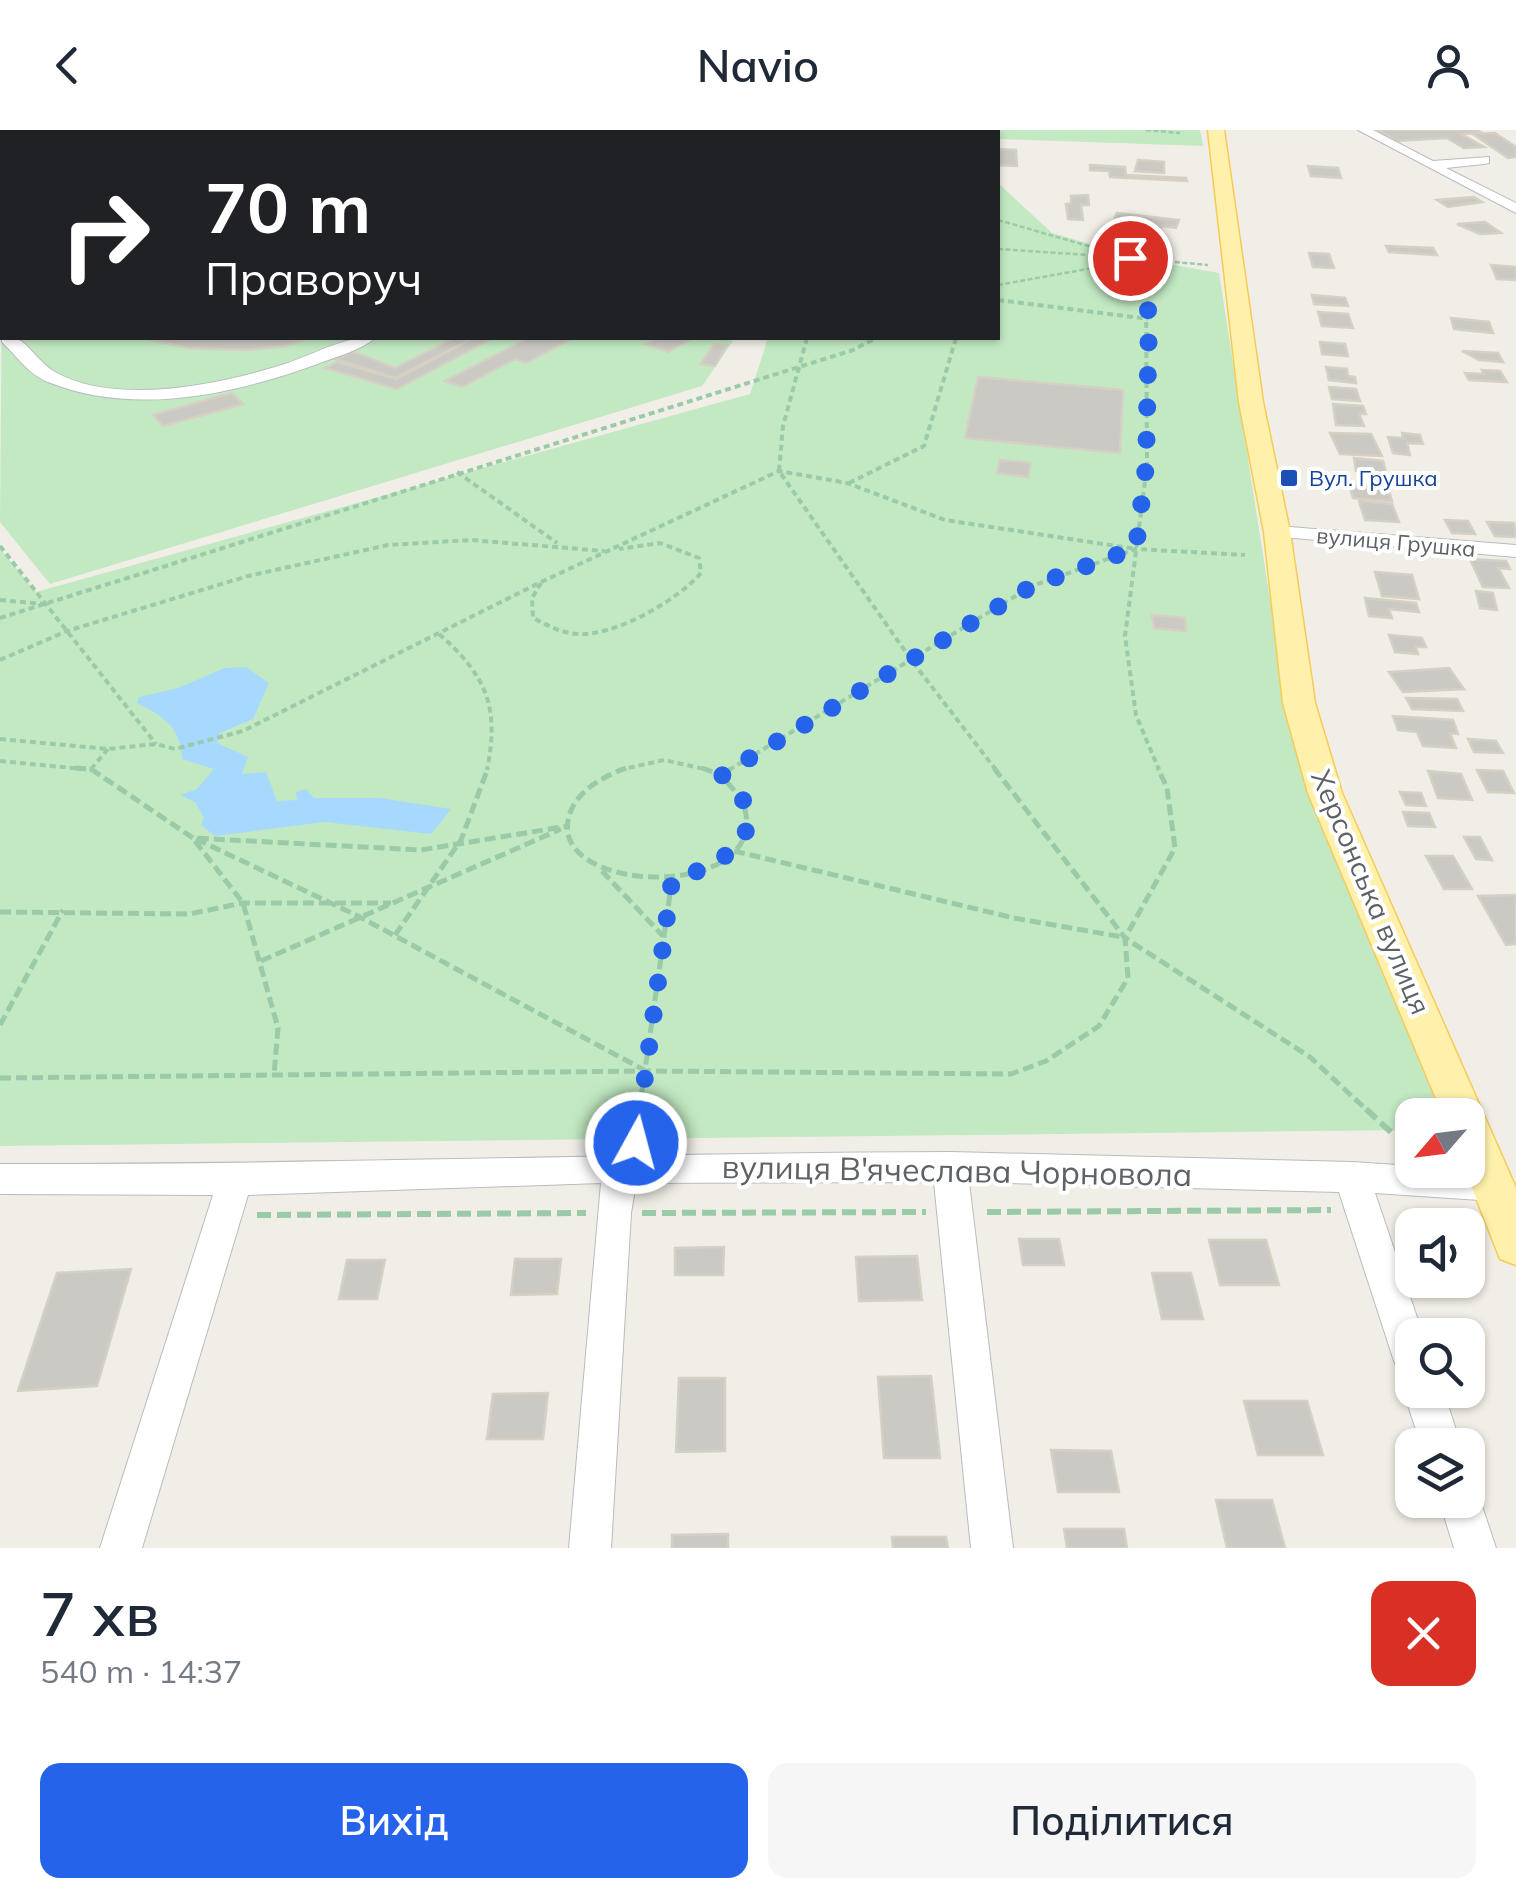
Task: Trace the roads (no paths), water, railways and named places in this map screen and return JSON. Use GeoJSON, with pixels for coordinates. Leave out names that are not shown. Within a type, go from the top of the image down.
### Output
{"type":"FeatureCollection","features":[{"type":"Feature","properties":{"kind":"main road","name":"Херсонська вулиця"},"geometry":{"type":"LineString","coordinates":[[1216,130],[1251,402],[1277,532],[1299,703],[1325,794],[1457,1098]]}},
{"type":"Feature","properties":{"kind":"main road"},"geometry":{"type":"LineString","coordinates":[[1485,1162],[1516,1244]]}},
{"type":"Feature","properties":{"kind":"street"},"geometry":{"type":"LineString","coordinates":[[1364,130],[1516,209]]}},
{"type":"Feature","properties":{"kind":"street"},"geometry":{"type":"LineString","coordinates":[[1431,166],[1484,160]]}},
{"type":"Feature","properties":{"kind":"street"},"geometry":{"type":"LineString","coordinates":[[10,340],[50,378],[126,393],[217,387],[269,374],[362,340]]}},
{"type":"Feature","properties":{"kind":"street","name":"вулиця Грушка"},"geometry":{"type":"LineString","coordinates":[[1277,532],[1516,551]]}},
{"type":"Feature","properties":{"kind":"street"},"geometry":{"type":"LineString","coordinates":[[590,1548],[613,1213],[628,1155]]}},
{"type":"Feature","properties":{"kind":"street","name":"вулиця В'ячеслава Чорновола"},"geometry":{"type":"LineString","coordinates":[[0,1179],[230,1198],[628,1155],[950,1167],[1358,1194],[1495,1186]]}},
{"type":"Feature","properties":{"kind":"street"},"geometry":{"type":"LineString","coordinates":[[950,1167],[992,1548]]}},
{"type":"Feature","properties":{"kind":"street"},"geometry":{"type":"LineString","coordinates":[[1358,1194],[1399,1318]]}},
{"type":"Feature","properties":{"kind":"street"},"geometry":{"type":"LineString","coordinates":[[121,1548],[230,1198]]}},
{"type":"Feature","properties":{"kind":"street"},"geometry":{"type":"LineString","coordinates":[[1466,1518],[1476,1548]]}},
{"type":"Feature","properties":{"kind":"water"},"geometry":{"type":"Polygon","coordinates":[[[246,667],[269,683],[253,719],[220,733],[217,743],[248,757],[242,774],[266,772],[277,801],[297,800],[296,792],[306,789],[314,798],[380,798],[451,809],[431,834],[324,822],[215,836],[201,825],[204,818],[195,802],[180,795],[197,789],[214,769],[182,759],[178,739],[169,724],[137,703],[139,697],[178,688],[225,668],[246,667]]]}},
{"type":"Feature","properties":{"kind":"place","name":"Вул. Грушка"},"geometry":{"type":"Point","coordinates":[1289,478]}}]}
